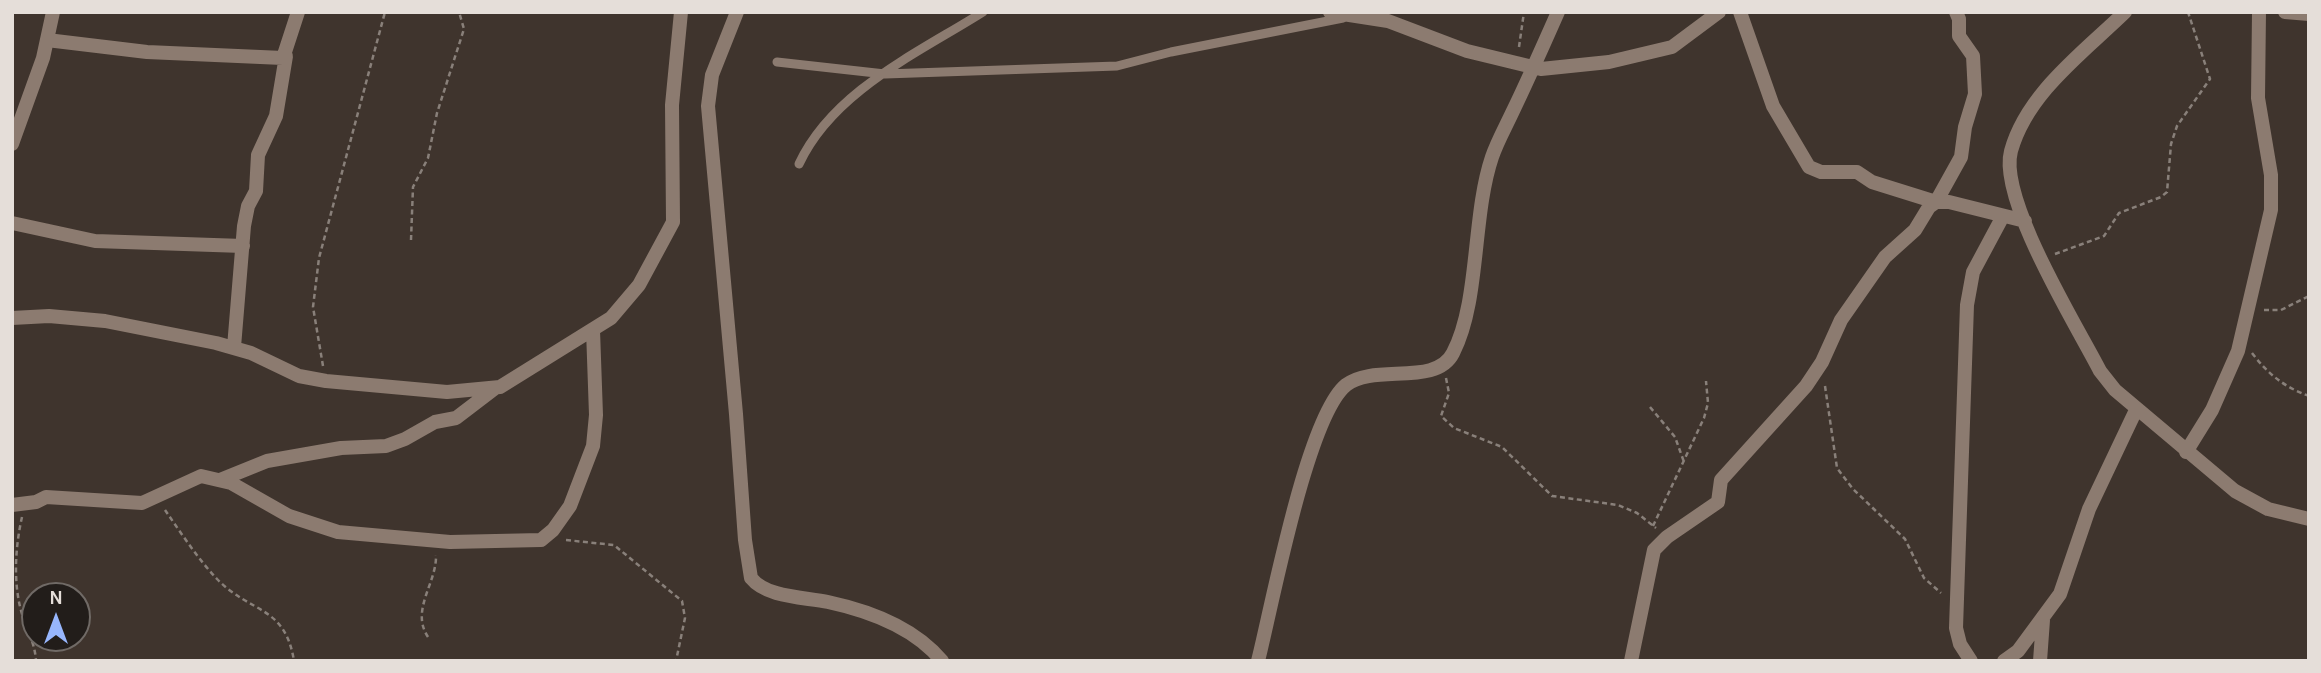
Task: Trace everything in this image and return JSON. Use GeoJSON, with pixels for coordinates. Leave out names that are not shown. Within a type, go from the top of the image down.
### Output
{"type":"FeatureCollection","features":[{"type":"Feature","properties":{"kind":"street"},"geometry":{"type":"LineString","coordinates":[[12,144],[47,40],[53,12]]}},
{"type":"Feature","properties":{"kind":"street"},"geometry":{"type":"LineString","coordinates":[[234,347],[248,206],[256,191],[258,155],[276,116],[286,56],[298,12]]}},
{"type":"Feature","properties":{"kind":"street"},"geometry":{"type":"LineString","coordinates":[[220,480],[267,461],[396,443],[420,433],[435,422],[456,418],[495,388],[514,380],[593,330],[629,299],[674,219],[672,106],[681,12]]}},
{"type":"Feature","properties":{"kind":"street"},"geometry":{"type":"LineString","coordinates":[[737,12],[712,75],[708,106],[737,414],[745,540],[751,578],[766,589],[833,603],[885,619],[923,642],[942,661]]}},
{"type":"Feature","properties":{"kind":"street"},"geometry":{"type":"LineString","coordinates":[[1331,12],[1346,17],[1388,21],[1467,51],[1532,68],[1609,62],[1672,47],[1719,12]]}},
{"type":"Feature","properties":{"kind":"street"},"geometry":{"type":"LineString","coordinates":[[1258,661],[1299,494],[1317,438],[1335,399],[1345,386],[1363,377],[1432,370],[1443,365],[1455,351],[1463,325],[1481,202],[1492,156],[1558,12]]}},
{"type":"Feature","properties":{"kind":"street"},"geometry":{"type":"LineString","coordinates":[[1740,12],[1773,106],[1809,167],[1821,172],[1857,172],[1872,182],[1936,202],[1949,202],[2025,221]]}},
{"type":"Feature","properties":{"kind":"street"},"geometry":{"type":"LineString","coordinates":[[1631,661],[1653,554],[1667,537],[1718,502],[1721,480],[1768,430],[1822,362],[1841,320],[1885,257],[1906,241],[1921,223],[1961,157],[1965,127],[1975,94],[1973,56],[1960,38],[1956,12]]}},
{"type":"Feature","properties":{"kind":"street"},"geometry":{"type":"LineString","coordinates":[[2125,12],[2041,96],[2018,135],[2010,162],[2025,221],[2042,260],[2100,371],[2136,410],[2252,502],[2268,509],[2309,519]]}},
{"type":"Feature","properties":{"kind":"street"},"geometry":{"type":"LineString","coordinates":[[2186,452],[2228,377],[2242,340],[2271,211],[2272,191],[2258,98],[2256,50],[2259,12]]}},
{"type":"Feature","properties":{"kind":"street"},"geometry":{"type":"LineString","coordinates":[[2285,12],[2309,14]]}},
{"type":"Feature","properties":{"kind":"street"},"geometry":{"type":"LineString","coordinates":[[47,40],[147,52],[273,58],[286,56]]}},
{"type":"Feature","properties":{"kind":"street"},"geometry":{"type":"LineString","coordinates":[[1971,661],[1958,636],[1957,600],[1967,305],[1977,262],[2003,216]]}},
{"type":"Feature","properties":{"kind":"street"},"geometry":{"type":"LineString","coordinates":[[12,223],[95,241],[243,246]]}},
{"type":"Feature","properties":{"kind":"street"},"geometry":{"type":"LineString","coordinates":[[12,318],[49,316],[105,321],[234,347],[299,376],[326,381],[447,392],[495,388]]}},
{"type":"Feature","properties":{"kind":"street"},"geometry":{"type":"LineString","coordinates":[[19,505],[46,497],[126,504],[159,497],[199,477],[220,480],[255,495],[289,516],[320,528],[363,536],[436,541],[545,538],[570,506],[593,446],[596,415],[593,330]]}},
{"type":"Feature","properties":{"kind":"street"},"geometry":{"type":"LineString","coordinates":[[2004,661],[2018,651],[2060,594],[2090,509],[2136,410]]}},
{"type":"Feature","properties":{"kind":"street"},"geometry":{"type":"LineString","coordinates":[[2040,661],[2043,619]]}},
{"type":"Feature","properties":{"kind":"lane"},"geometry":{"type":"LineString","coordinates":[[799,164],[811,139],[827,120],[885,74],[983,12]]}},
{"type":"Feature","properties":{"kind":"lane"},"geometry":{"type":"LineString","coordinates":[[777,62],[885,74],[1116,66],[1171,52],[1346,17]]}},
{"type":"Feature","properties":{"kind":"path"},"geometry":{"type":"LineString","coordinates":[[326,381],[313,307],[319,258],[385,12]]}},
{"type":"Feature","properties":{"kind":"path"},"geometry":{"type":"LineString","coordinates":[[411,240],[413,187],[428,158],[437,113],[464,29],[459,12]]}},
{"type":"Feature","properties":{"kind":"path"},"geometry":{"type":"LineString","coordinates":[[1517,64],[1524,12]]}},
{"type":"Feature","properties":{"kind":"path"},"geometry":{"type":"LineString","coordinates":[[2042,260],[2104,236],[2119,213],[2161,197],[2166,192],[2171,144],[2177,126],[2210,79],[2188,12]]}},
{"type":"Feature","properties":{"kind":"path"},"geometry":{"type":"LineString","coordinates":[[2250,308],[2281,310],[2309,296]]}},
{"type":"Feature","properties":{"kind":"path"},"geometry":{"type":"LineString","coordinates":[[2242,340],[2266,372],[2283,384],[2309,396]]}},
{"type":"Feature","properties":{"kind":"path"},"geometry":{"type":"LineString","coordinates":[[1822,362],[1837,468],[1853,489],[1905,538],[1928,585],[1957,600]]}},
{"type":"Feature","properties":{"kind":"path"},"geometry":{"type":"LineString","coordinates":[[1443,365],[1449,393],[1441,416],[1448,424],[1502,447],[1552,496],[1618,505],[1637,513],[1667,537]]}},
{"type":"Feature","properties":{"kind":"path"},"geometry":{"type":"LineString","coordinates":[[1653,526],[1708,407],[1706,382]]}},
{"type":"Feature","properties":{"kind":"path"},"geometry":{"type":"LineString","coordinates":[[1650,407],[1675,437],[1684,462]]}},
{"type":"Feature","properties":{"kind":"path"},"geometry":{"type":"LineString","coordinates":[[159,497],[216,578],[232,592],[280,622],[290,639],[294,661]]}},
{"type":"Feature","properties":{"kind":"path"},"geometry":{"type":"LineString","coordinates":[[19,505],[16,562],[20,605],[32,635],[36,661]]}},
{"type":"Feature","properties":{"kind":"path"},"geometry":{"type":"LineString","coordinates":[[545,538],[614,545],[678,598],[685,611],[676,661]]}},
{"type":"Feature","properties":{"kind":"path"},"geometry":{"type":"LineString","coordinates":[[428,637],[423,627],[422,608],[435,574],[436,541]]}}]}
